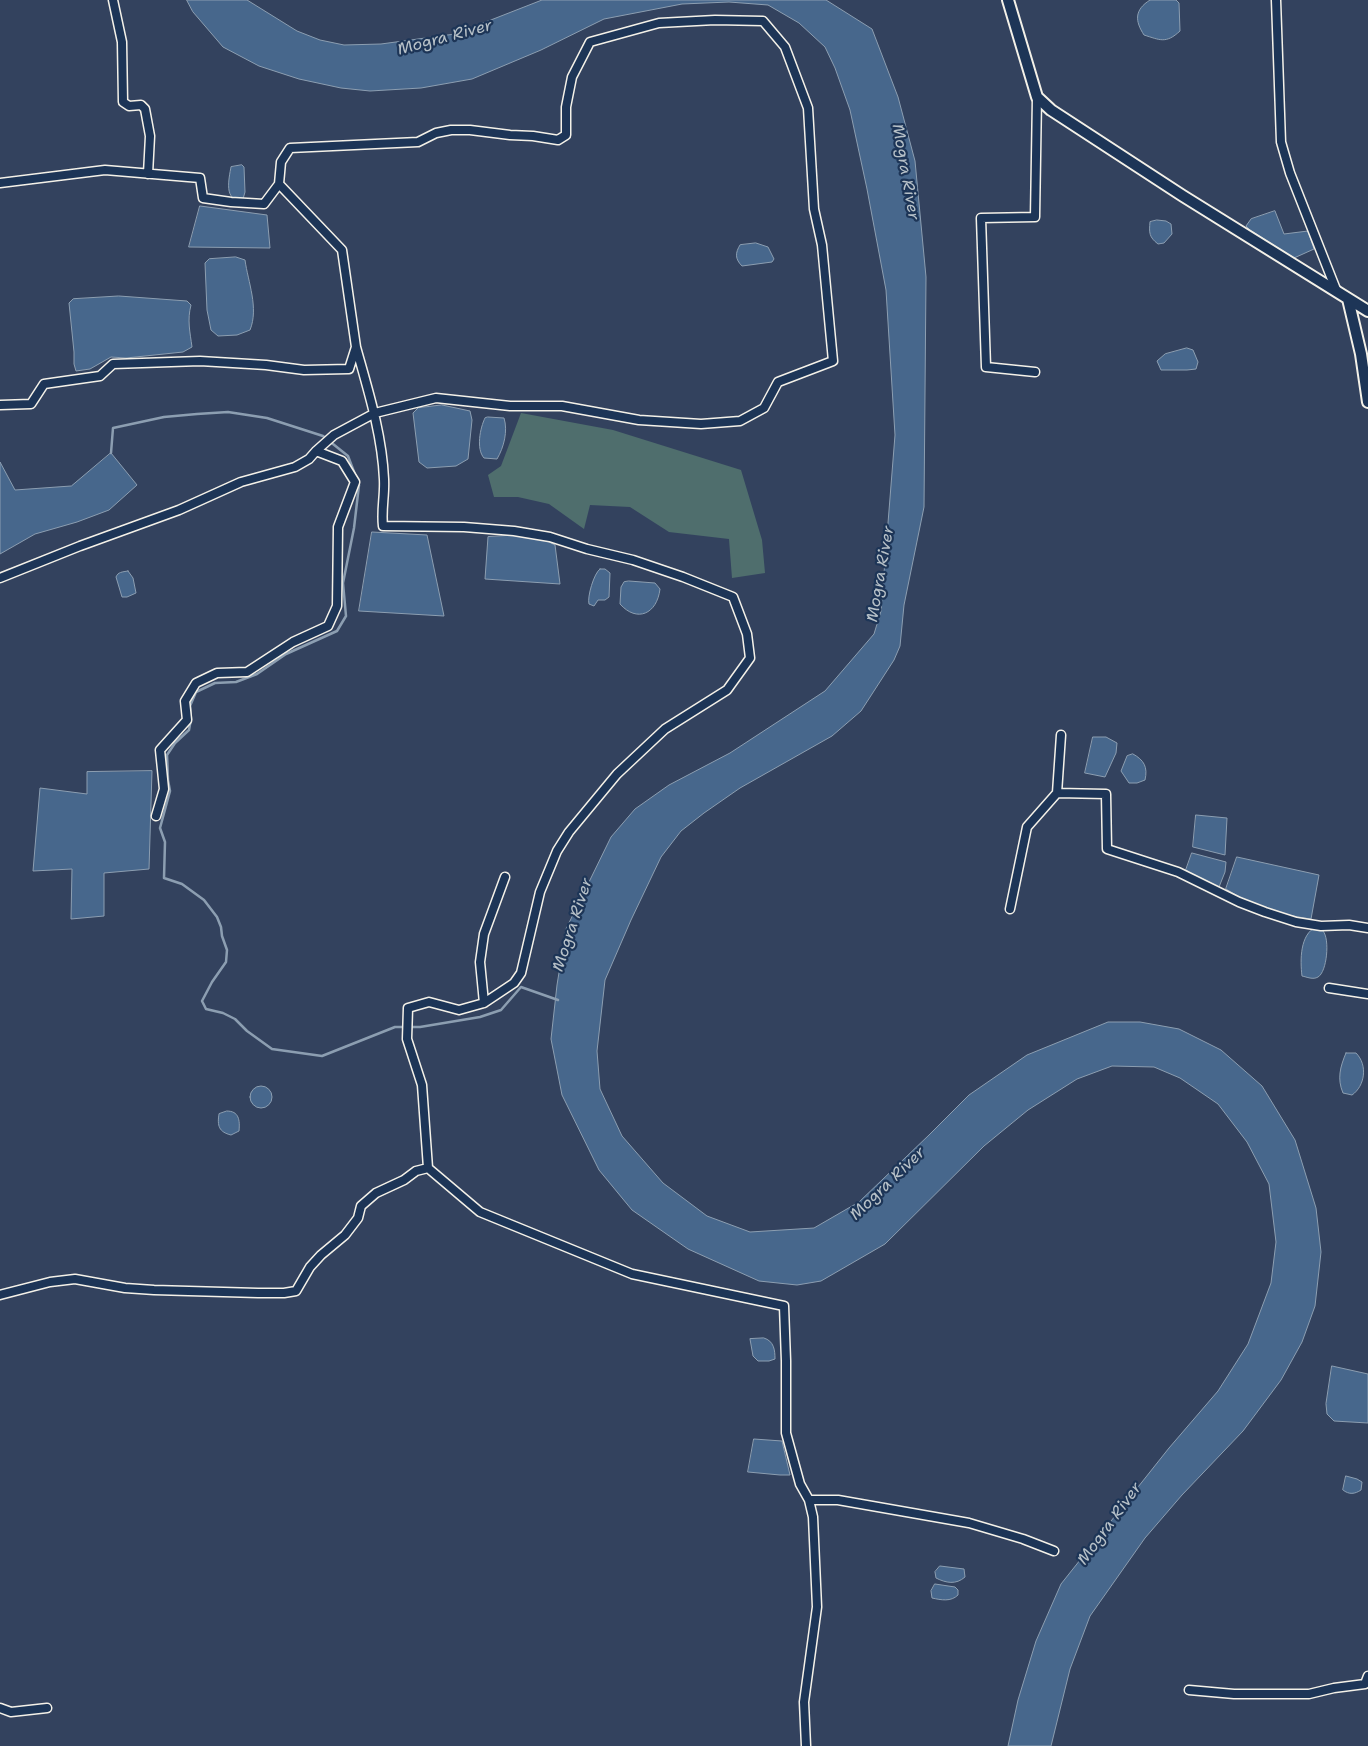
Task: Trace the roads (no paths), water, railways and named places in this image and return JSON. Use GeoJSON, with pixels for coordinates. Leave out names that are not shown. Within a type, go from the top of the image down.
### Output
{"type":"FeatureCollection","features":[{"type":"Feature","properties":{"kind":"street"},"geometry":{"type":"LineString","coordinates":[[113,0],[122,42],[123,102],[129,106],[141,105],[145,109],[150,136],[148,174]]}},
{"type":"Feature","properties":{"kind":"street"},"geometry":{"type":"LineString","coordinates":[[1008,0],[1038,97],[1035,217],[981,218],[986,367],[1035,372]]}},
{"type":"Feature","properties":{"kind":"street"},"geometry":{"type":"LineString","coordinates":[[1276,0],[1281,142],[1290,173],[1337,292]]}},
{"type":"Feature","properties":{"kind":"street"},"geometry":{"type":"LineString","coordinates":[[0,183],[105,170],[200,178],[203,198],[264,204],[279,184],[281,162],[290,148],[418,142],[436,133],[452,130],[558,140],[566,135],[566,107],[572,77],[590,42],[659,23],[715,20],[763,21],[785,47],[808,108],[814,209],[822,245],[833,361],[778,382],[764,408],[740,421],[700,424],[639,420],[562,406],[510,406],[436,398],[375,414],[334,435],[310,459],[295,467],[240,482],[179,510],[80,546],[0,578]]}},
{"type":"Feature","properties":{"kind":"street"},"geometry":{"type":"LineString","coordinates":[[1038,97],[1057,114],[1174,191],[1368,311]]}},
{"type":"Feature","properties":{"kind":"street"},"geometry":{"type":"LineString","coordinates":[[279,184],[342,250],[356,347],[375,414],[384,480],[381,509],[382,526],[464,527],[514,531],[550,537],[587,549],[633,560],[733,597],[747,634],[750,658],[727,690],[665,729],[617,774],[569,832],[556,851],[540,892],[521,973],[514,983],[484,1004],[459,1010],[429,1002],[408,1008],[407,1040],[422,1084],[428,1168],[480,1212],[632,1274],[784,1306],[786,1433],[800,1484],[809,1500],[813,1517],[817,1607],[804,1702],[806,1746]]}},
{"type":"Feature","properties":{"kind":"street"},"geometry":{"type":"LineString","coordinates":[[1348,299],[1361,354],[1368,402]]}},
{"type":"Feature","properties":{"kind":"street"},"geometry":{"type":"LineString","coordinates":[[0,405],[31,404],[44,384],[100,376],[112,364],[200,361],[266,365],[304,370],[349,369],[356,347]]}},
{"type":"Feature","properties":{"kind":"street"},"geometry":{"type":"LineString","coordinates":[[156,816],[164,789],[160,750],[187,720],[185,701],[196,683],[217,673],[247,672],[294,642],[328,626],[337,606],[338,527],[355,482],[342,461],[316,451]]}},
{"type":"Feature","properties":{"kind":"street"},"geometry":{"type":"LineString","coordinates":[[1010,909],[1028,827],[1057,793],[1061,735]]}},
{"type":"Feature","properties":{"kind":"street"},"geometry":{"type":"LineString","coordinates":[[1057,793],[1106,794],[1107,849],[1178,872],[1239,902],[1296,922],[1321,926],[1349,925],[1368,928]]}},
{"type":"Feature","properties":{"kind":"street"},"geometry":{"type":"LineString","coordinates":[[484,1004],[480,962],[484,934],[505,877]]}},
{"type":"Feature","properties":{"kind":"street"},"geometry":{"type":"LineString","coordinates":[[1329,988],[1368,994]]}},
{"type":"Feature","properties":{"kind":"street"},"geometry":{"type":"LineString","coordinates":[[0,1296],[50,1282],[75,1279],[125,1288],[154,1290],[258,1293],[296,1290],[310,1268],[321,1255],[345,1235],[358,1218],[362,1206],[376,1193],[404,1180],[416,1171],[428,1168]]}},
{"type":"Feature","properties":{"kind":"street"},"geometry":{"type":"LineString","coordinates":[[809,1500],[838,1500],[969,1523],[1023,1539],[1054,1551]]}},
{"type":"Feature","properties":{"kind":"street"},"geometry":{"type":"LineString","coordinates":[[1189,1690],[1234,1694],[1309,1694],[1334,1688],[1365,1684],[1368,1676]]}},
{"type":"Feature","properties":{"kind":"street"},"geometry":{"type":"LineString","coordinates":[[0,1708],[11,1712],[47,1708]]}},
{"type":"Feature","properties":{"kind":"water","name":"Mogra River"},"geometry":{"type":"Polygon","coordinates":[[[187,0],[247,0],[297,31],[320,40],[344,45],[381,44],[455,34],[542,0],[826,0],[872,29],[898,97],[915,161],[926,277],[924,507],[904,605],[900,646],[894,660],[861,711],[832,736],[740,788],[704,813],[681,831],[661,857],[605,980],[597,1051],[600,1089],[622,1136],[663,1183],[707,1216],[750,1232],[814,1228],[859,1202],[969,1095],[1027,1055],[1108,1022],[1140,1022],[1179,1029],[1221,1050],[1262,1086],[1295,1140],[1316,1208],[1321,1252],[1315,1306],[1302,1342],[1281,1380],[1243,1431],[1182,1495],[1145,1538],[1090,1616],[1070,1669],[1051,1746],[1008,1746],[1018,1700],[1036,1641],[1061,1584],[1169,1448],[1218,1391],[1248,1344],[1271,1283],[1276,1242],[1269,1184],[1247,1142],[1218,1104],[1180,1078],[1154,1067],[1112,1066],[1077,1079],[1028,1110],[984,1146],[885,1244],[821,1281],[797,1285],[759,1281],[688,1249],[632,1210],[599,1170],[562,1095],[551,1039],[566,929],[611,837],[635,809],[669,785],[730,753],[825,691],[874,634],[881,611],[895,435],[886,290],[850,110],[835,68],[825,47],[799,23],[768,5],[729,2],[682,4],[604,19],[541,50],[472,79],[421,88],[370,91],[341,88],[299,79],[259,66],[223,47],[193,12],[187,0]]]}},
{"type":"Feature","properties":{"kind":"water"},"geometry":{"type":"Polygon","coordinates":[[[1150,0],[1176,0],[1179,3],[1180,31],[1171,38],[1163,40],[1144,35],[1139,25],[1138,16],[1141,8],[1150,0]]]}},
{"type":"Feature","properties":{"kind":"water"},"geometry":{"type":"Polygon","coordinates":[[[242,165],[244,167],[245,192],[243,199],[237,199],[230,194],[229,177],[231,167],[242,165]]]}},
{"type":"Feature","properties":{"kind":"water"},"geometry":{"type":"Polygon","coordinates":[[[200,206],[267,215],[270,248],[189,247],[200,206]]]}},
{"type":"Feature","properties":{"kind":"water"},"geometry":{"type":"Polygon","coordinates":[[[1275,211],[1284,234],[1308,231],[1314,249],[1294,258],[1246,226],[1251,219],[1275,211]]]}},
{"type":"Feature","properties":{"kind":"water"},"geometry":{"type":"Polygon","coordinates":[[[1157,220],[1166,221],[1171,224],[1172,234],[1164,243],[1158,244],[1150,234],[1150,222],[1157,220]]]}},
{"type":"Feature","properties":{"kind":"water"},"geometry":{"type":"Polygon","coordinates":[[[756,243],[768,247],[774,259],[772,262],[742,266],[736,256],[740,245],[756,243]]]}},
{"type":"Feature","properties":{"kind":"water"},"geometry":{"type":"Polygon","coordinates":[[[236,257],[245,260],[252,295],[252,322],[250,330],[237,335],[218,336],[211,330],[207,310],[205,263],[209,259],[236,257]]]}},
{"type":"Feature","properties":{"kind":"water"},"geometry":{"type":"Polygon","coordinates":[[[119,296],[187,301],[191,305],[189,321],[192,347],[183,352],[126,358],[111,357],[90,369],[76,371],[69,303],[73,299],[119,296]]]}},
{"type":"Feature","properties":{"kind":"water"},"geometry":{"type":"Polygon","coordinates":[[[1187,348],[1193,350],[1198,362],[1196,369],[1161,370],[1157,361],[1165,354],[1187,348]]]}},
{"type":"Feature","properties":{"kind":"water"},"geometry":{"type":"Polygon","coordinates":[[[442,405],[470,411],[472,420],[468,459],[456,466],[427,468],[419,462],[413,413],[418,408],[442,405]]]}},
{"type":"Feature","properties":{"kind":"water"},"geometry":{"type":"Polygon","coordinates":[[[485,418],[504,418],[506,428],[505,439],[497,459],[484,458],[480,449],[482,427],[485,418]]]}},
{"type":"Feature","properties":{"kind":"water"},"geometry":{"type":"Polygon","coordinates":[[[111,453],[137,485],[109,510],[77,522],[35,534],[0,554],[0,462],[15,490],[71,486],[111,453]]]}},
{"type":"Feature","properties":{"kind":"water"},"geometry":{"type":"Polygon","coordinates":[[[372,532],[427,535],[444,616],[359,611],[372,532]]]}},
{"type":"Feature","properties":{"kind":"water"},"geometry":{"type":"Polygon","coordinates":[[[533,534],[555,545],[560,584],[485,579],[488,537],[533,534]]]}},
{"type":"Feature","properties":{"kind":"water"},"geometry":{"type":"Polygon","coordinates":[[[600,569],[605,569],[610,573],[609,597],[605,600],[598,600],[594,606],[589,604],[589,596],[593,580],[600,569]]]}},
{"type":"Feature","properties":{"kind":"water"},"geometry":{"type":"Polygon","coordinates":[[[128,571],[133,578],[136,593],[122,597],[116,577],[119,573],[128,571]]]}},
{"type":"Feature","properties":{"kind":"water"},"geometry":{"type":"Polygon","coordinates":[[[624,582],[655,583],[660,589],[655,605],[651,610],[639,614],[633,613],[626,610],[620,604],[621,587],[624,582]]]}},
{"type":"Feature","properties":{"kind":"water"},"geometry":{"type":"Polygon","coordinates":[[[1093,737],[1106,737],[1117,743],[1116,753],[1105,777],[1085,773],[1093,737]]]}},
{"type":"Feature","properties":{"kind":"water"},"geometry":{"type":"Polygon","coordinates":[[[1133,754],[1142,761],[1146,771],[1145,780],[1129,783],[1121,771],[1127,756],[1133,754]]]}},
{"type":"Feature","properties":{"kind":"water"},"geometry":{"type":"Polygon","coordinates":[[[152,771],[149,869],[104,873],[104,916],[71,919],[72,869],[33,871],[40,788],[87,794],[87,772],[152,771]]]}},
{"type":"Feature","properties":{"kind":"water"},"geometry":{"type":"Polygon","coordinates":[[[1196,815],[1227,818],[1225,855],[1193,847],[1196,815]]]}},
{"type":"Feature","properties":{"kind":"water"},"geometry":{"type":"Polygon","coordinates":[[[1192,853],[1226,862],[1225,872],[1219,887],[1201,881],[1186,870],[1192,853]]]}},
{"type":"Feature","properties":{"kind":"water"},"geometry":{"type":"Polygon","coordinates":[[[1237,857],[1319,875],[1311,919],[1267,909],[1247,901],[1226,889],[1237,857]]]}},
{"type":"Feature","properties":{"kind":"water"},"geometry":{"type":"Polygon","coordinates":[[[1316,927],[1323,931],[1327,948],[1324,969],[1318,977],[1312,978],[1302,976],[1301,955],[1307,935],[1316,927]]]}},
{"type":"Feature","properties":{"kind":"water"},"geometry":{"type":"Polygon","coordinates":[[[1346,1053],[1356,1053],[1360,1058],[1363,1069],[1360,1086],[1352,1095],[1343,1093],[1340,1083],[1341,1068],[1346,1053]]]}},
{"type":"Feature","properties":{"kind":"water"},"geometry":{"type":"Polygon","coordinates":[[[261,1086],[269,1089],[272,1097],[269,1105],[261,1108],[253,1105],[250,1097],[253,1089],[261,1086]]]}},
{"type":"Feature","properties":{"kind":"water"},"geometry":{"type":"Polygon","coordinates":[[[227,1111],[236,1114],[239,1120],[239,1131],[231,1135],[221,1130],[218,1122],[219,1114],[227,1111]]]}},
{"type":"Feature","properties":{"kind":"water"},"geometry":{"type":"Polygon","coordinates":[[[764,1338],[772,1344],[775,1359],[758,1361],[753,1356],[750,1339],[764,1338]]]}},
{"type":"Feature","properties":{"kind":"water"},"geometry":{"type":"Polygon","coordinates":[[[1332,1366],[1368,1374],[1368,1423],[1334,1421],[1327,1414],[1326,1404],[1332,1366]]]}},
{"type":"Feature","properties":{"kind":"water"},"geometry":{"type":"Polygon","coordinates":[[[754,1439],[782,1441],[790,1475],[748,1472],[754,1439]]]}},
{"type":"Feature","properties":{"kind":"water"},"geometry":{"type":"Polygon","coordinates":[[[1346,1476],[1362,1482],[1361,1490],[1348,1493],[1343,1490],[1346,1476]]]}},
{"type":"Feature","properties":{"kind":"water"},"geometry":{"type":"Polygon","coordinates":[[[940,1566],[964,1569],[965,1577],[955,1582],[940,1580],[936,1578],[935,1572],[940,1566]]]}},
{"type":"Feature","properties":{"kind":"water"},"geometry":{"type":"Polygon","coordinates":[[[935,1584],[955,1587],[958,1590],[958,1595],[949,1600],[932,1598],[931,1591],[935,1584]]]}},
{"type":"Feature","properties":{"kind":"waterway"},"geometry":{"type":"LineString","coordinates":[[111,453],[113,428],[164,417],[228,412],[267,418],[323,436],[348,456],[359,485],[354,528],[343,583],[346,616],[337,631],[286,654],[257,674],[236,682],[215,683],[196,692],[190,706],[191,719],[189,730],[175,743],[167,755],[170,791],[160,828],[165,842],[164,878],[182,884],[204,900],[217,917],[227,950],[226,962],[202,1001],[206,1009],[223,1013],[235,1019],[247,1031],[272,1049],[322,1056],[395,1027],[420,1027],[480,1017],[501,1010],[521,987],[558,1000]]}}]}
